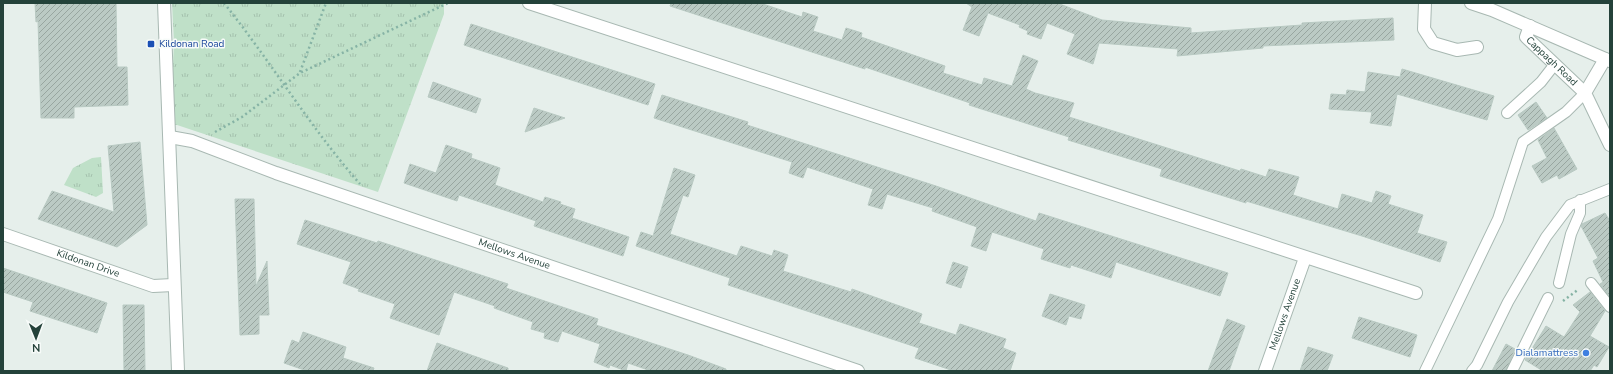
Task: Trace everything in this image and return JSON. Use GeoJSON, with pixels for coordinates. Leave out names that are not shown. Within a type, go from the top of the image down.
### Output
{"type":"FeatureCollection","features":[{"type":"Feature","properties":{"kind":"street"},"geometry":{"type":"LineString","coordinates":[[164,3],[178,371]]}},
{"type":"Feature","properties":{"kind":"street"},"geometry":{"type":"LineString","coordinates":[[529,3],[1305,258],[1416,293]]}},
{"type":"Feature","properties":{"kind":"street"},"geometry":{"type":"LineString","coordinates":[[1426,3],[1424,29],[1433,42],[1457,50],[1477,47]]}},
{"type":"Feature","properties":{"kind":"street","name":"Cappagh Road"},"geometry":{"type":"LineString","coordinates":[[1471,3],[1493,7],[1530,26],[1608,60],[1586,93]]}},
{"type":"Feature","properties":{"kind":"street","name":"Cappagh Road"},"geometry":{"type":"LineString","coordinates":[[1530,26],[1526,37],[1586,93],[1610,145]]}},
{"type":"Feature","properties":{"kind":"street","name":"Mellows Avenue"},"geometry":{"type":"LineString","coordinates":[[170,137],[192,141],[276,173],[380,207],[858,371]]}},
{"type":"Feature","properties":{"kind":"street","name":"Kildonan Drive"},"geometry":{"type":"LineString","coordinates":[[3,234],[152,286],[174,285]]}},
{"type":"Feature","properties":{"kind":"street","name":"Mellows Avenue"},"geometry":{"type":"LineString","coordinates":[[1265,371],[1305,258]]}},
{"type":"Feature","properties":{"kind":"lane"},"geometry":{"type":"LineString","coordinates":[[1507,113],[1541,82],[1555,64]]}},
{"type":"Feature","properties":{"kind":"lane"},"geometry":{"type":"LineString","coordinates":[[1425,371],[1498,219],[1523,142],[1566,112],[1586,93]]}},
{"type":"Feature","properties":{"kind":"lane"},"geometry":{"type":"LineString","coordinates":[[1472,371],[1477,365],[1508,302],[1546,237],[1570,205],[1610,189]]}},
{"type":"Feature","properties":{"kind":"lane"},"geometry":{"type":"LineString","coordinates":[[1559,283],[1571,234],[1580,213],[1580,200]]}},
{"type":"Feature","properties":{"kind":"lane"},"geometry":{"type":"LineString","coordinates":[[1591,283],[1610,307]]}},
{"type":"Feature","properties":{"kind":"lane"},"geometry":{"type":"LineString","coordinates":[[1512,371],[1548,298]]}},
{"type":"Feature","properties":{"kind":"path"},"geometry":{"type":"LineString","coordinates":[[224,3],[252,38],[322,140],[380,207]]}},
{"type":"Feature","properties":{"kind":"path"},"geometry":{"type":"LineString","coordinates":[[300,73],[326,3]]}},
{"type":"Feature","properties":{"kind":"path"},"geometry":{"type":"LineString","coordinates":[[213,133],[242,117],[300,73],[448,3]]}},
{"type":"Feature","properties":{"kind":"green space"},"geometry":{"type":"Polygon","coordinates":[[[172,3],[444,3],[444,14],[378,192],[177,125],[170,125],[174,43],[172,3]]]}},
{"type":"Feature","properties":{"kind":"green space"},"geometry":{"type":"Polygon","coordinates":[[[101,157],[103,193],[96,197],[64,185],[73,168],[92,158],[101,157]]]}},
{"type":"Feature","properties":{"kind":"building"},"geometry":{"type":"Polygon","coordinates":[[[35,3],[116,3],[117,67],[127,67],[128,105],[74,107],[74,118],[41,118],[38,21],[36,22],[35,3]]]}},
{"type":"Feature","properties":{"kind":"building"},"geometry":{"type":"Polygon","coordinates":[[[671,3],[760,3],[802,17],[803,12],[818,17],[813,31],[842,40],[846,28],[862,33],[861,37],[945,66],[943,73],[982,85],[984,78],[1012,86],[1023,55],[1038,61],[1026,89],[1035,93],[1074,103],[1069,117],[1240,171],[1241,169],[1266,177],[1269,169],[1299,177],[1293,195],[1338,209],[1342,194],[1372,203],[1376,191],[1391,196],[1388,204],[1423,215],[1417,233],[1447,242],[1440,262],[1362,236],[1246,201],[1246,203],[1160,176],[1162,169],[1068,140],[1069,137],[969,105],[970,103],[865,67],[865,69],[670,6],[671,3]]]}},
{"type":"Feature","properties":{"kind":"building"},"geometry":{"type":"Polygon","coordinates":[[[966,3],[1057,3],[1102,20],[1191,28],[1191,33],[1302,25],[1302,23],[1393,18],[1394,40],[1263,46],[1263,48],[1177,56],[1178,49],[1099,43],[1093,64],[1067,54],[1075,34],[1047,23],[1041,39],[1027,34],[1028,31],[1019,27],[1020,25],[988,13],[979,36],[963,30],[972,7],[966,3]]]}},
{"type":"Feature","properties":{"kind":"building"},"geometry":{"type":"Polygon","coordinates":[[[471,24],[655,84],[648,105],[464,45],[471,24]]]}},
{"type":"Feature","properties":{"kind":"building"},"geometry":{"type":"Polygon","coordinates":[[[1402,69],[1494,96],[1487,120],[1397,94],[1391,126],[1370,123],[1372,112],[1329,109],[1331,94],[1346,95],[1347,90],[1365,92],[1368,72],[1400,77],[1402,69]]]}},
{"type":"Feature","properties":{"kind":"building"},"geometry":{"type":"Polygon","coordinates":[[[433,82],[481,99],[476,113],[428,97],[433,82]]]}},
{"type":"Feature","properties":{"kind":"building"},"geometry":{"type":"Polygon","coordinates":[[[662,95],[748,122],[747,125],[936,186],[1036,221],[1039,213],[1228,273],[1220,296],[1116,262],[1111,278],[1071,265],[1070,268],[1041,259],[1044,249],[992,232],[986,251],[971,246],[977,227],[932,211],[933,208],[887,194],[882,209],[868,205],[873,189],[807,167],[803,178],[789,173],[792,162],[654,118],[662,95]]]}},
{"type":"Feature","properties":{"kind":"building"},"geometry":{"type":"Polygon","coordinates":[[[1536,102],[1547,118],[1528,130],[1518,115],[1536,102]]]}},
{"type":"Feature","properties":{"kind":"building"},"geometry":{"type":"Polygon","coordinates":[[[534,108],[565,118],[525,132],[534,108]]]}},
{"type":"Feature","properties":{"kind":"building"},"geometry":{"type":"Polygon","coordinates":[[[1554,128],[1577,169],[1559,179],[1557,175],[1542,183],[1532,166],[1547,158],[1538,140],[1554,128]]]}},
{"type":"Feature","properties":{"kind":"building"},"geometry":{"type":"Polygon","coordinates":[[[140,142],[147,225],[117,247],[38,219],[52,191],[114,212],[108,146],[140,142]]]}},
{"type":"Feature","properties":{"kind":"building"},"geometry":{"type":"Polygon","coordinates":[[[446,145],[472,154],[471,158],[500,168],[495,185],[543,202],[545,197],[561,202],[560,204],[575,209],[572,218],[629,237],[623,256],[534,226],[536,221],[459,195],[457,201],[404,183],[410,164],[436,173],[446,145]]]}},
{"type":"Feature","properties":{"kind":"building"},"geometry":{"type":"Polygon","coordinates":[[[674,168],[695,175],[688,197],[683,195],[670,234],[737,256],[741,246],[772,256],[774,250],[788,255],[783,271],[851,292],[852,289],[922,314],[919,323],[956,335],[960,324],[1006,339],[1003,348],[1016,353],[1010,371],[954,371],[915,358],[919,348],[728,285],[730,278],[636,246],[641,232],[653,236],[674,168]]]}},
{"type":"Feature","properties":{"kind":"building"},"geometry":{"type":"Polygon","coordinates":[[[235,199],[254,199],[256,286],[267,261],[269,315],[259,315],[259,334],[240,335],[235,199]]]}},
{"type":"Feature","properties":{"kind":"building"},"geometry":{"type":"Polygon","coordinates":[[[1605,213],[1610,221],[1610,297],[1600,284],[1603,282],[1593,261],[1598,258],[1581,226],[1582,224],[1605,213]]]}},
{"type":"Feature","properties":{"kind":"building"},"geometry":{"type":"Polygon","coordinates":[[[305,220],[377,243],[378,241],[508,284],[506,288],[598,319],[596,325],[688,355],[726,369],[726,371],[651,371],[628,363],[626,371],[610,365],[609,368],[594,362],[600,344],[562,331],[558,342],[544,338],[545,333],[531,329],[533,322],[494,308],[495,306],[454,292],[439,335],[390,318],[395,304],[358,291],[359,289],[343,283],[351,262],[297,244],[305,220]]]}},
{"type":"Feature","properties":{"kind":"building"},"geometry":{"type":"Polygon","coordinates":[[[953,262],[968,267],[961,288],[946,283],[953,262]]]}},
{"type":"Feature","properties":{"kind":"building"},"geometry":{"type":"Polygon","coordinates":[[[3,268],[107,303],[97,333],[30,311],[33,302],[3,292],[3,268]]]}},
{"type":"Feature","properties":{"kind":"building"},"geometry":{"type":"Polygon","coordinates":[[[1590,292],[1605,311],[1590,336],[1609,347],[1597,367],[1594,365],[1590,371],[1543,371],[1525,360],[1546,326],[1564,337],[1580,312],[1573,305],[1590,292]]]}},
{"type":"Feature","properties":{"kind":"building"},"geometry":{"type":"Polygon","coordinates":[[[1050,294],[1085,305],[1081,319],[1069,316],[1066,325],[1042,316],[1050,294]]]}},
{"type":"Feature","properties":{"kind":"building"},"geometry":{"type":"Polygon","coordinates":[[[123,305],[144,305],[145,371],[124,371],[123,305]]]}},
{"type":"Feature","properties":{"kind":"building"},"geometry":{"type":"Polygon","coordinates":[[[1359,317],[1417,335],[1410,357],[1352,338],[1359,317]]]}},
{"type":"Feature","properties":{"kind":"building"},"geometry":{"type":"Polygon","coordinates":[[[1227,319],[1245,326],[1229,371],[1208,371],[1227,319]]]}},
{"type":"Feature","properties":{"kind":"building"},"geometry":{"type":"Polygon","coordinates":[[[303,332],[346,347],[343,358],[374,368],[373,371],[307,371],[284,363],[292,340],[299,343],[303,332]]]}},
{"type":"Feature","properties":{"kind":"building"},"geometry":{"type":"Polygon","coordinates":[[[437,343],[508,368],[508,371],[427,371],[437,343]]]}},
{"type":"Feature","properties":{"kind":"building"},"geometry":{"type":"Polygon","coordinates":[[[1506,344],[1515,349],[1506,371],[1492,371],[1506,344]]]}},
{"type":"Feature","properties":{"kind":"building"},"geometry":{"type":"Polygon","coordinates":[[[1308,347],[1333,355],[1327,371],[1300,371],[1308,347]]]}},
{"type":"Feature","properties":{"kind":"place","name":"Kildonan Road"},"geometry":{"type":"Point","coordinates":[151,44]}},
{"type":"Feature","properties":{"kind":"place","name":"Dialamattress"},"geometry":{"type":"Point","coordinates":[1586,353]}}]}
